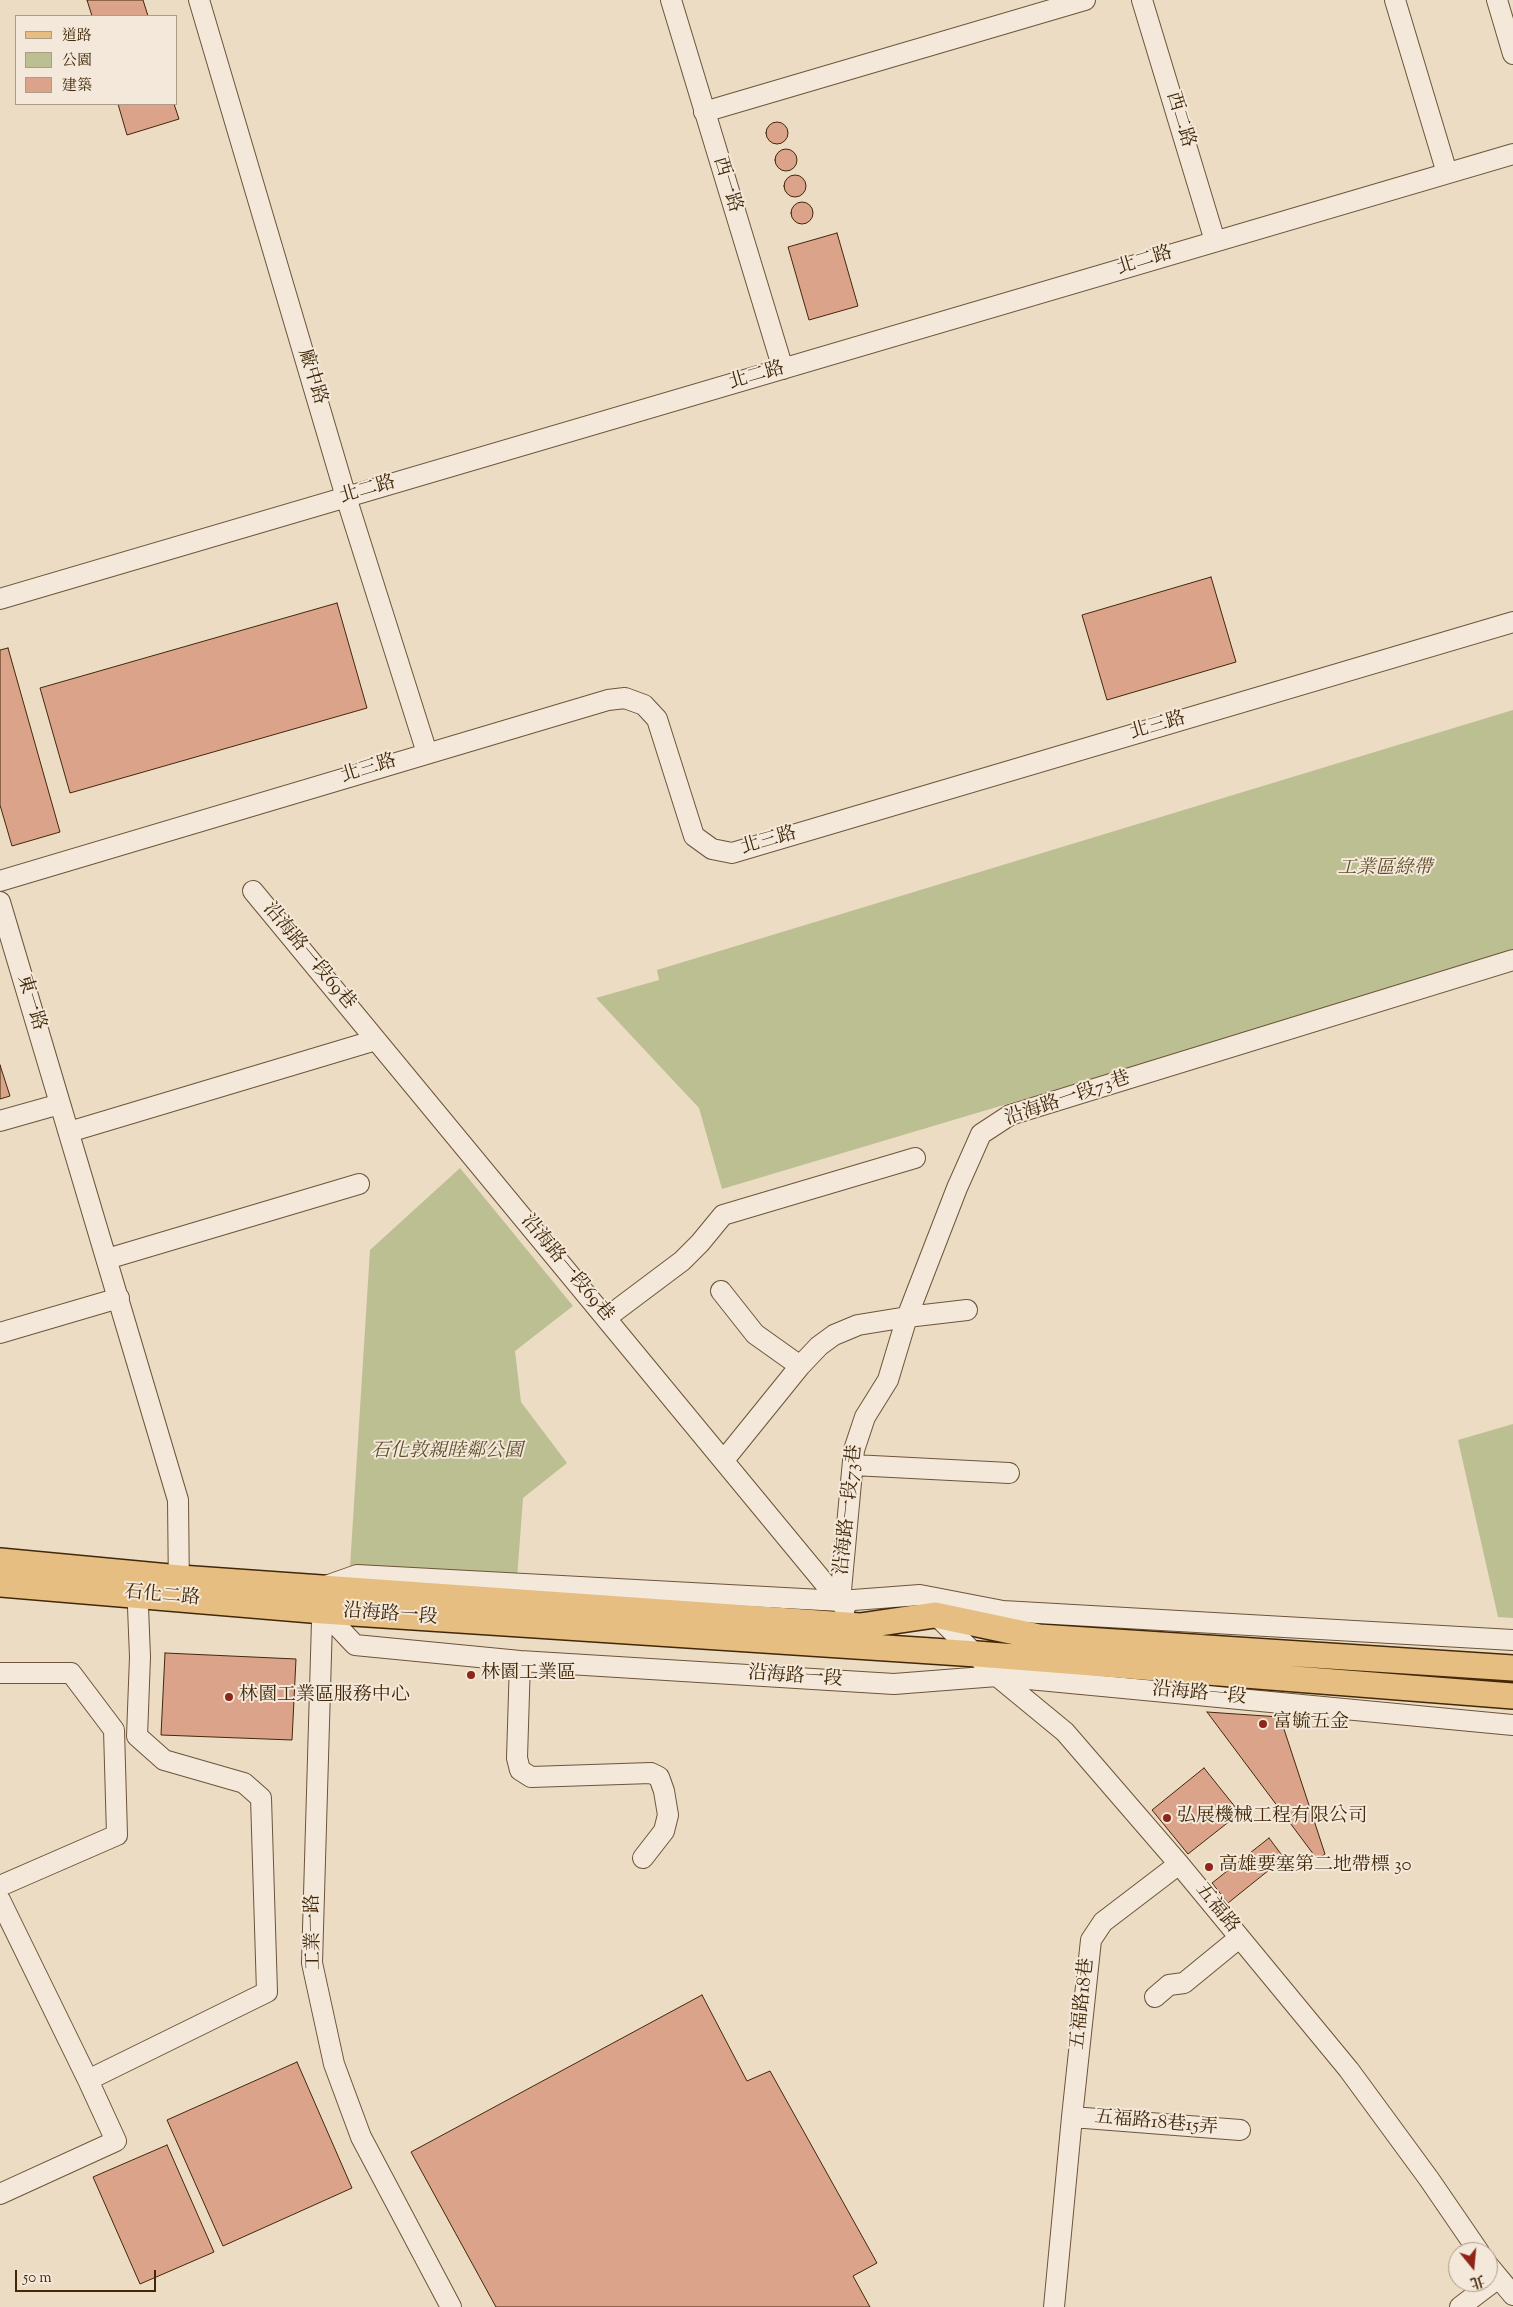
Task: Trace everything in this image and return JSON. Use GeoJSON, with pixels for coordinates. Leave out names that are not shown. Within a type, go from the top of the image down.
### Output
{"type":"FeatureCollection","features":[{"type":"Feature","properties":{"kind":"main road","name":"石化二路"},"geometry":{"type":"LineString","coordinates":[[0,1562],[137,1584],[323,1599]]}},
{"type":"Feature","properties":{"kind":"main road","name":"石化二路"},"geometry":{"type":"LineString","coordinates":[[0,1584],[137,1584]]}},
{"type":"Feature","properties":{"kind":"main road","name":"沿海路一段"},"geometry":{"type":"LineString","coordinates":[[323,1599],[860,1626],[935,1615],[1039,1637],[1513,1668]]}},
{"type":"Feature","properties":{"kind":"main road","name":"沿海路一段"},"geometry":{"type":"LineString","coordinates":[[323,1599],[877,1649],[977,1654],[1513,1696]]}},
{"type":"Feature","properties":{"kind":"street","name":"廠中路"},"geometry":{"type":"LineString","coordinates":[[199,0],[346,497],[427,753]]}},
{"type":"Feature","properties":{"kind":"street","name":"西一路"},"geometry":{"type":"LineString","coordinates":[[670,0],[783,369]]}},
{"type":"Feature","properties":{"kind":"street"},"geometry":{"type":"LineString","coordinates":[[704,112],[1085,0]]}},
{"type":"Feature","properties":{"kind":"street","name":"西二路"},"geometry":{"type":"LineString","coordinates":[[1142,0],[1215,241]]}},
{"type":"Feature","properties":{"kind":"street"},"geometry":{"type":"LineString","coordinates":[[1395,0],[1447,173]]}},
{"type":"Feature","properties":{"kind":"street"},"geometry":{"type":"LineString","coordinates":[[1497,0],[1513,54]]}},
{"type":"Feature","properties":{"kind":"street","name":"北二路"},"geometry":{"type":"LineString","coordinates":[[0,599],[1513,154]]}},
{"type":"Feature","properties":{"kind":"street","name":"北三路"},"geometry":{"type":"LineString","coordinates":[[0,881],[608,700],[625,698],[644,705],[656,719],[694,836],[712,850],[732,854],[1513,622]]}},
{"type":"Feature","properties":{"kind":"street","name":"沿海路一段69巷"},"geometry":{"type":"LineString","coordinates":[[252,890],[724,1460],[877,1649]]}},
{"type":"Feature","properties":{"kind":"street","name":"東一路"},"geometry":{"type":"LineString","coordinates":[[0,902],[178,1500],[179,1588]]}},
{"type":"Feature","properties":{"kind":"street","name":"沿海路一段73巷"},"geometry":{"type":"LineString","coordinates":[[840,1601],[854,1450],[865,1417],[888,1380],[908,1316],[957,1188],[981,1134],[1010,1115],[1513,960]]}},
{"type":"Feature","properties":{"kind":"street"},"geometry":{"type":"LineString","coordinates":[[69,1132],[376,1040]]}},
{"type":"Feature","properties":{"kind":"street"},"geometry":{"type":"LineString","coordinates":[[0,1121],[60,1104]]}},
{"type":"Feature","properties":{"kind":"street"},"geometry":{"type":"LineString","coordinates":[[606,1318],[682,1261],[723,1215],[915,1158]]}},
{"type":"Feature","properties":{"kind":"street"},"geometry":{"type":"LineString","coordinates":[[107,1259],[359,1184]]}},
{"type":"Feature","properties":{"kind":"street"},"geometry":{"type":"LineString","coordinates":[[721,1292],[756,1334],[800,1366]]}},
{"type":"Feature","properties":{"kind":"street"},"geometry":{"type":"LineString","coordinates":[[0,1333],[118,1298]]}},
{"type":"Feature","properties":{"kind":"street"},"geometry":{"type":"LineString","coordinates":[[724,1460],[800,1366],[819,1346],[834,1335],[858,1325],[908,1316],[967,1310]]}},
{"type":"Feature","properties":{"kind":"street"},"geometry":{"type":"LineString","coordinates":[[853,1465],[1009,1473]]}},
{"type":"Feature","properties":{"kind":"street","name":"沿海路一段"},"geometry":{"type":"LineString","coordinates":[[1513,1640],[1003,1611],[920,1595],[840,1601],[357,1575],[323,1599],[355,1644],[520,1661],[894,1684],[997,1676],[1513,1725]]}},
{"type":"Feature","properties":{"kind":"street"},"geometry":{"type":"LineString","coordinates":[[137,1584],[140,1657],[137,1736]]}},
{"type":"Feature","properties":{"kind":"street","name":"五福路"},"geometry":{"type":"LineString","coordinates":[[920,1595],[935,1615],[977,1654],[997,1676],[1065,1732],[1179,1864],[1349,2070],[1429,2179],[1472,2242]]}},
{"type":"Feature","properties":{"kind":"street","name":"工業一路"},"geometry":{"type":"LineString","coordinates":[[323,1599],[312,1963],[334,2064],[361,2137],[451,2307]]}},
{"type":"Feature","properties":{"kind":"street"},"geometry":{"type":"LineString","coordinates":[[520,1661],[517,1758],[520,1770],[530,1777],[651,1774],[659,1777],[664,1791],[668,1815],[664,1831],[643,1858]]}},
{"type":"Feature","properties":{"kind":"street"},"geometry":{"type":"LineString","coordinates":[[0,1672],[71,1673],[114,1730],[117,1835],[0,1886]]}},
{"type":"Feature","properties":{"kind":"street"},"geometry":{"type":"LineString","coordinates":[[88,2080],[267,1992],[261,1798],[244,1783],[164,1760],[137,1736],[114,1730]]}},
{"type":"Feature","properties":{"kind":"street","name":"五福路18巷"},"geometry":{"type":"LineString","coordinates":[[1054,2307],[1091,1940],[1103,1922],[1179,1864]]}},
{"type":"Feature","properties":{"kind":"street"},"geometry":{"type":"LineString","coordinates":[[0,1900],[116,2141],[0,2194]]}},
{"type":"Feature","properties":{"kind":"street"},"geometry":{"type":"LineString","coordinates":[[1155,1997],[1169,1985],[1184,1983],[1239,1938]]}},
{"type":"Feature","properties":{"kind":"street","name":"五福路18巷15弄"},"geometry":{"type":"LineString","coordinates":[[1072,2117],[1240,2130]]}},
{"type":"Feature","properties":{"kind":"street"},"geometry":{"type":"LineString","coordinates":[[1498,2278],[1513,2295]]}},
{"type":"Feature","properties":{"kind":"street"},"geometry":{"type":"LineString","coordinates":[[1460,2307],[1474,2292]]}},
{"type":"Feature","properties":{"kind":"green space","name":"工業區綠帶"},"geometry":{"type":"Polygon","coordinates":[[[1513,710],[1513,953],[722,1189],[699,1108],[596,998],[659,980],[657,970],[1513,710]]]}},
{"type":"Feature","properties":{"kind":"green space","name":"石化敦親睦鄰公園"},"geometry":{"type":"Polygon","coordinates":[[[460,1168],[573,1306],[515,1351],[521,1402],[567,1463],[523,1498],[517,1579],[350,1567],[370,1250],[460,1168]]]}},
{"type":"Feature","properties":{"kind":"green space"},"geometry":{"type":"Polygon","coordinates":[[[1513,1424],[1513,1618],[1498,1617],[1458,1440],[1513,1424]]]}},
{"type":"Feature","properties":{"kind":"building"},"geometry":{"type":"Polygon","coordinates":[[[87,0],[143,0],[148,15],[92,15],[87,0]]]}},
{"type":"Feature","properties":{"kind":"building"},"geometry":{"type":"Polygon","coordinates":[[[118,105],[174,105],[179,119],[127,135],[118,105]]]}},
{"type":"Feature","properties":{"kind":"building"},"geometry":{"type":"Polygon","coordinates":[[[777,122],[787,129],[788,133],[781,143],[777,144],[767,137],[766,133],[773,123],[777,122]]]}},
{"type":"Feature","properties":{"kind":"building"},"geometry":{"type":"Polygon","coordinates":[[[786,149],[796,156],[797,160],[790,170],[786,171],[776,164],[775,160],[782,150],[786,149]]]}},
{"type":"Feature","properties":{"kind":"building"},"geometry":{"type":"Polygon","coordinates":[[[795,175],[805,182],[806,186],[799,196],[795,197],[785,190],[784,186],[791,176],[795,175]]]}},
{"type":"Feature","properties":{"kind":"building"},"geometry":{"type":"Polygon","coordinates":[[[802,202],[810,205],[813,213],[810,221],[802,224],[794,221],[791,213],[794,205],[802,202]]]}},
{"type":"Feature","properties":{"kind":"building"},"geometry":{"type":"Polygon","coordinates":[[[837,233],[858,306],[809,320],[788,247],[837,233]]]}},
{"type":"Feature","properties":{"kind":"building"},"geometry":{"type":"Polygon","coordinates":[[[1211,577],[1236,662],[1107,700],[1082,615],[1211,577]]]}},
{"type":"Feature","properties":{"kind":"building"},"geometry":{"type":"Polygon","coordinates":[[[337,603],[367,708],[70,793],[40,688],[337,603]]]}},
{"type":"Feature","properties":{"kind":"building"},"geometry":{"type":"Polygon","coordinates":[[[8,648],[60,832],[12,846],[0,805],[0,650],[8,648]]]}},
{"type":"Feature","properties":{"kind":"building"},"geometry":{"type":"Polygon","coordinates":[[[0,1065],[10,1096],[0,1099],[0,1065]]]}},
{"type":"Feature","properties":{"kind":"building","name":"林園工業區服務中心"},"geometry":{"type":"Polygon","coordinates":[[[165,1653],[296,1659],[292,1740],[161,1735],[165,1653]]]}},
{"type":"Feature","properties":{"kind":"building"},"geometry":{"type":"Polygon","coordinates":[[[1207,1712],[1280,1717],[1325,1854],[1317,1859],[1207,1712]]]}},
{"type":"Feature","properties":{"kind":"building"},"geometry":{"type":"Polygon","coordinates":[[[1204,1768],[1240,1813],[1188,1854],[1152,1810],[1204,1768]]]}},
{"type":"Feature","properties":{"kind":"building"},"geometry":{"type":"Polygon","coordinates":[[[1269,1838],[1284,1858],[1228,1903],[1212,1883],[1269,1838]]]}},
{"type":"Feature","properties":{"kind":"building"},"geometry":{"type":"Polygon","coordinates":[[[702,1995],[747,2081],[770,2071],[877,2263],[853,2276],[870,2307],[496,2307],[411,2152],[702,1995]]]}},
{"type":"Feature","properties":{"kind":"building"},"geometry":{"type":"Polygon","coordinates":[[[297,2062],[352,2188],[223,2246],[167,2120],[297,2062]]]}},
{"type":"Feature","properties":{"kind":"building"},"geometry":{"type":"Polygon","coordinates":[[[167,2145],[214,2252],[140,2284],[93,2177],[167,2145]]]}},
{"type":"Feature","properties":{"kind":"place","name":"林園工業區"},"geometry":{"type":"Point","coordinates":[471,1675]}},
{"type":"Feature","properties":{"kind":"place","name":"林園工業區服務中心"},"geometry":{"type":"Point","coordinates":[229,1697]}},
{"type":"Feature","properties":{"kind":"place","name":"富毓五金"},"geometry":{"type":"Point","coordinates":[1263,1724]}},
{"type":"Feature","properties":{"kind":"place","name":"弘展機械工程有限公司"},"geometry":{"type":"Point","coordinates":[1167,1818]}},
{"type":"Feature","properties":{"kind":"place","name":"高雄要塞第二地帶標 30"},"geometry":{"type":"Point","coordinates":[1209,1867]}}]}
